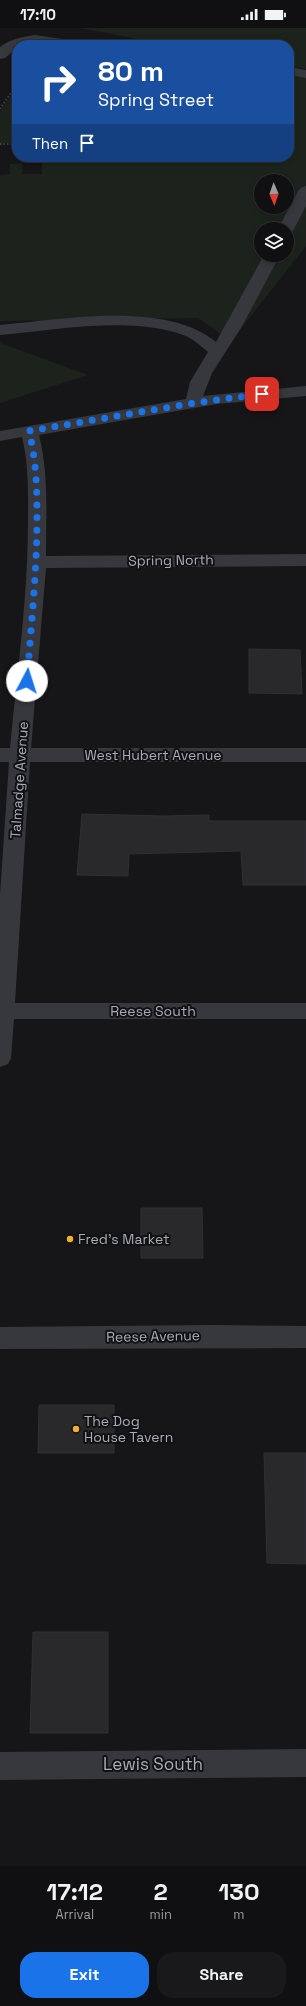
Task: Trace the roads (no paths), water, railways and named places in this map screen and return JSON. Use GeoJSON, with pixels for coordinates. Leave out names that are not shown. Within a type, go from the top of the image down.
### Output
{"type":"FeatureCollection","features":[{"type":"Feature","properties":{"kind":"street"},"geometry":{"type":"LineString","coordinates":[[26,40],[40,40]]}},
{"type":"Feature","properties":{"kind":"street"},"geometry":{"type":"LineString","coordinates":[[0,55],[7,47],[12,44]]}},
{"type":"Feature","properties":{"kind":"street"},"geometry":{"type":"LineString","coordinates":[[294,72],[306,74]]}},
{"type":"Feature","properties":{"kind":"street"},"geometry":{"type":"LineString","coordinates":[[290,222],[306,191]]}},
{"type":"Feature","properties":{"kind":"street"},"geometry":{"type":"LineString","coordinates":[[194,403],[194,392],[200,377],[232,330],[268,262]]}},
{"type":"Feature","properties":{"kind":"street"},"geometry":{"type":"LineString","coordinates":[[0,330],[92,323],[144,322],[191,332],[218,350]]}},
{"type":"Feature","properties":{"kind":"street"},"geometry":{"type":"LineString","coordinates":[[0,436],[194,403],[277,392],[306,391]]}},
{"type":"Feature","properties":{"kind":"street","name":"Talmadge Avenue"},"geometry":{"type":"LineString","coordinates":[[0,1058],[20,755],[37,562],[37,484],[34,450],[29,431]]}},
{"type":"Feature","properties":{"kind":"street","name":"Spring North"},"geometry":{"type":"LineString","coordinates":[[37,562],[306,560]]}},
{"type":"Feature","properties":{"kind":"street","name":"West Hubert Avenue"},"geometry":{"type":"LineString","coordinates":[[0,755],[306,755]]}},
{"type":"Feature","properties":{"kind":"street","name":"Reese South"},"geometry":{"type":"LineString","coordinates":[[2,1011],[306,1011]]}},
{"type":"Feature","properties":{"kind":"street","name":"Reese Avenue"},"geometry":{"type":"LineString","coordinates":[[0,1338],[213,1336],[306,1337]]}},
{"type":"Feature","properties":{"kind":"street","name":"Lewis South"},"geometry":{"type":"LineString","coordinates":[[0,1766],[306,1763]]}},
{"type":"Feature","properties":{"kind":"place","name":"Fred's Market"},"geometry":{"type":"Point","coordinates":[70,1239]}},
{"type":"Feature","properties":{"kind":"place","name":"The Dog House Tavern"},"geometry":{"type":"Point","coordinates":[76,1429]}}]}
